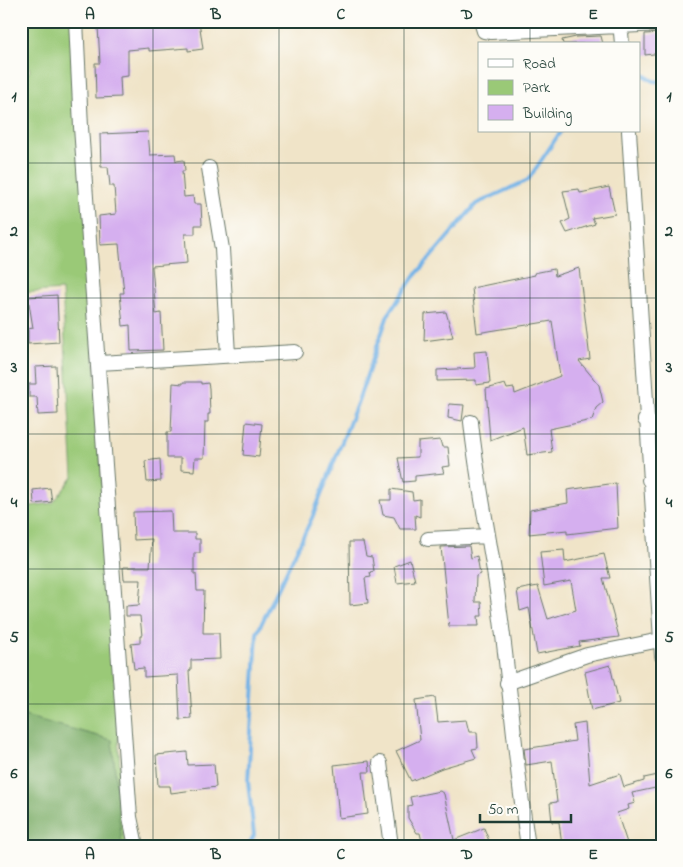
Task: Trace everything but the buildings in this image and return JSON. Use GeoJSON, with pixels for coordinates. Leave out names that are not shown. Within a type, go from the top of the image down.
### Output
{"type":"FeatureCollection","features":[{"type":"Feature","properties":{"kind":"street"},"geometry":{"type":"LineString","coordinates":[[76,21],[130,817],[136,846]]}},
{"type":"Feature","properties":{"kind":"street"},"geometry":{"type":"LineString","coordinates":[[481,21],[484,31],[490,32],[620,24],[662,24]]}},
{"type":"Feature","properties":{"kind":"street"},"geometry":{"type":"LineString","coordinates":[[620,24],[622,42]]}},
{"type":"Feature","properties":{"kind":"street"},"geometry":{"type":"LineString","coordinates":[[629,132],[645,420],[662,656]]}},
{"type":"Feature","properties":{"kind":"street"},"geometry":{"type":"LineString","coordinates":[[209,168],[222,249],[228,355]]}},
{"type":"Feature","properties":{"kind":"street"},"geometry":{"type":"LineString","coordinates":[[99,362],[295,352]]}},
{"type":"Feature","properties":{"kind":"street"},"geometry":{"type":"LineString","coordinates":[[645,420],[662,429]]}},
{"type":"Feature","properties":{"kind":"street"},"geometry":{"type":"LineString","coordinates":[[471,422],[498,599],[528,846]]}},
{"type":"Feature","properties":{"kind":"street"},"geometry":{"type":"LineString","coordinates":[[649,480],[662,466]]}},
{"type":"Feature","properties":{"kind":"street"},"geometry":{"type":"LineString","coordinates":[[428,539],[488,536]]}},
{"type":"Feature","properties":{"kind":"street"},"geometry":{"type":"LineString","coordinates":[[507,682],[587,655],[660,640]]}},
{"type":"Feature","properties":{"kind":"street"},"geometry":{"type":"LineString","coordinates":[[380,763],[391,846]]}},
{"type":"Feature","properties":{"kind":"green space"},"geometry":{"type":"Polygon","coordinates":[[[21,21],[73,21],[125,846],[122,846],[112,740],[21,715],[21,501],[31,506],[53,503],[73,477],[62,290],[21,293],[21,81],[30,71],[24,51],[21,50],[21,21]]]}},
{"type":"Feature","properties":{"kind":"green space"},"geometry":{"type":"Polygon","coordinates":[[[21,715],[112,740],[122,846],[21,846],[21,715]]]}},
{"type":"Feature","properties":{"kind":"waterway"},"geometry":{"type":"LineString","coordinates":[[640,73],[653,81],[662,82]]}},
{"type":"Feature","properties":{"kind":"waterway"},"geometry":{"type":"LineString","coordinates":[[248,846],[254,835],[248,781],[257,633],[312,518],[358,401],[388,315],[413,278],[476,204],[528,180],[560,132]]}}]}
